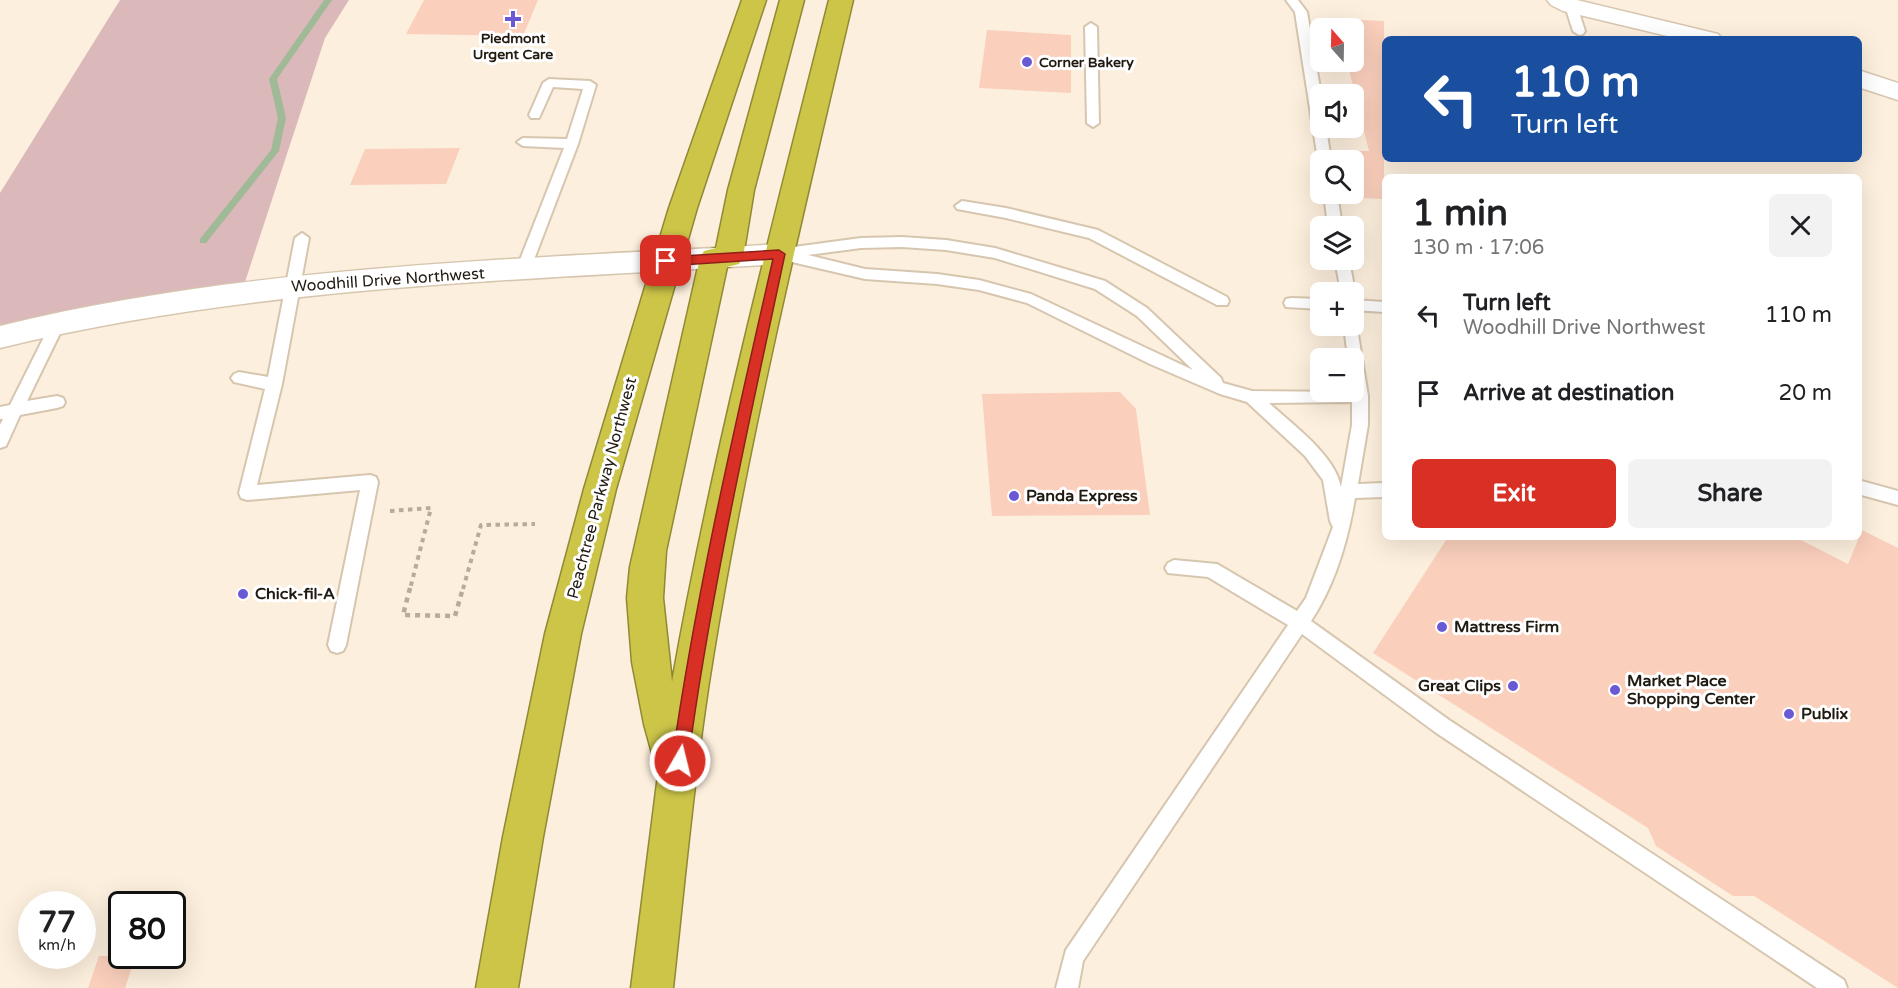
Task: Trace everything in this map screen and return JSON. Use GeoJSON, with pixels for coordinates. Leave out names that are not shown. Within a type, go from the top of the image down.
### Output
{"type":"FeatureCollection","features":[{"type":"Feature","properties":{"kind":"highway"},"geometry":{"type":"LineString","coordinates":[[677,781],[654,687],[647,635],[645,597],[648,554],[702,326],[792,0]]}},
{"type":"Feature","properties":{"kind":"highway"},"geometry":{"type":"LineString","coordinates":[[652,988],[694,659],[715,550],[779,254],[841,0]]}},
{"type":"Feature","properties":{"kind":"highway","name":"Peachtree Parkway Northwest"},"geometry":{"type":"LineString","coordinates":[[497,988],[523,837],[563,634],[600,489],[666,261],[750,2]]}},
{"type":"Feature","properties":{"kind":"street"},"geometry":{"type":"LineString","coordinates":[[1565,3],[1694,36]]}},
{"type":"Feature","properties":{"kind":"street"},"geometry":{"type":"LineString","coordinates":[[1862,79],[1898,92]]}},
{"type":"Feature","properties":{"kind":"street","name":"Woodhill Drive Northwest"},"geometry":{"type":"LineString","coordinates":[[0,337],[59,321],[136,307],[292,287],[779,254]]}},
{"type":"Feature","properties":{"kind":"lane"},"geometry":{"type":"LineString","coordinates":[[1292,0],[1301,12],[1323,150]]}},
{"type":"Feature","properties":{"kind":"lane"},"geometry":{"type":"LineString","coordinates":[[1565,3],[1579,32]]}},
{"type":"Feature","properties":{"kind":"lane"},"geometry":{"type":"LineString","coordinates":[[1091,27],[1093,123]]}},
{"type":"Feature","properties":{"kind":"lane"},"geometry":{"type":"LineString","coordinates":[[523,270],[572,144],[590,86],[549,83],[535,115]]}},
{"type":"Feature","properties":{"kind":"lane"},"geometry":{"type":"LineString","coordinates":[[523,142],[572,144]]}},
{"type":"Feature","properties":{"kind":"lane"},"geometry":{"type":"LineString","coordinates":[[962,206],[1093,234],[1222,301]]}},
{"type":"Feature","properties":{"kind":"lane"},"geometry":{"type":"LineString","coordinates":[[302,238],[274,384],[247,493],[370,482],[337,645]]}},
{"type":"Feature","properties":{"kind":"lane"},"geometry":{"type":"LineString","coordinates":[[779,254],[861,243],[946,245],[995,253],[1100,285],[1142,312],[1225,390]]}},
{"type":"Feature","properties":{"kind":"lane"},"geometry":{"type":"LineString","coordinates":[[779,254],[865,274],[937,279],[979,285],[1031,299],[1155,360],[1225,390],[1252,396],[1310,396]]}},
{"type":"Feature","properties":{"kind":"lane"},"geometry":{"type":"LineString","coordinates":[[1291,303],[1310,304]]}},
{"type":"Feature","properties":{"kind":"lane"},"geometry":{"type":"LineString","coordinates":[[1364,306],[1382,307]]}},
{"type":"Feature","properties":{"kind":"lane"},"geometry":{"type":"LineString","coordinates":[[0,441],[59,321]]}},
{"type":"Feature","properties":{"kind":"lane"},"geometry":{"type":"LineString","coordinates":[[239,378],[274,384]]}},
{"type":"Feature","properties":{"kind":"lane"},"geometry":{"type":"LineString","coordinates":[[1252,396],[1311,451],[1331,478],[1340,536]]}},
{"type":"Feature","properties":{"kind":"lane"},"geometry":{"type":"LineString","coordinates":[[0,413],[57,402]]}},
{"type":"Feature","properties":{"kind":"lane"},"geometry":{"type":"LineString","coordinates":[[1067,988],[1073,957],[1313,603],[1340,536],[1360,425],[1360,402]]}},
{"type":"Feature","properties":{"kind":"lane"},"geometry":{"type":"LineString","coordinates":[[1862,488],[1898,498]]}},
{"type":"Feature","properties":{"kind":"lane"},"geometry":{"type":"LineString","coordinates":[[1348,491],[1382,490]]}},
{"type":"Feature","properties":{"kind":"lane"},"geometry":{"type":"LineString","coordinates":[[1174,568],[1211,569],[1299,622],[1442,726],[1836,988]]}},
{"type":"Feature","properties":{"kind":"path"},"geometry":{"type":"LineString","coordinates":[[365,513],[431,508],[403,615],[455,616],[481,525],[535,524]]}},
{"type":"Feature","properties":{"kind":"shaded area"},"geometry":{"type":"Polygon","coordinates":[[[120,0],[349,0],[325,38],[245,282],[0,327],[0,193],[120,0]]]}},
{"type":"Feature","properties":{"kind":"building"},"geometry":{"type":"Polygon","coordinates":[[[424,0],[538,0],[523,36],[406,34],[424,0]]]}},
{"type":"Feature","properties":{"kind":"building"},"geometry":{"type":"Polygon","coordinates":[[[1364,20],[1384,21],[1384,36],[1382,36],[1382,162],[1384,162],[1384,174],[1382,174],[1382,199],[1364,198],[1364,151],[1369,151],[1364,131],[1364,84],[1352,84],[1349,72],[1364,72],[1364,20]]]}},
{"type":"Feature","properties":{"kind":"building","name":"Corner Bakery"},"geometry":{"type":"Polygon","coordinates":[[[987,30],[1071,35],[1071,93],[979,88],[987,30]]]}},
{"type":"Feature","properties":{"kind":"building"},"geometry":{"type":"Polygon","coordinates":[[[460,148],[446,184],[350,185],[365,149],[460,148]]]}},
{"type":"Feature","properties":{"kind":"building"},"geometry":{"type":"Polygon","coordinates":[[[1120,392],[1136,409],[1150,515],[992,516],[982,394],[1120,392]]]}},
{"type":"Feature","properties":{"kind":"building"},"geometry":{"type":"Polygon","coordinates":[[[1862,530],[1898,548],[1898,988],[1754,896],[1733,896],[1656,846],[1648,828],[1373,653],[1446,540],[1801,540],[1848,564],[1858,540],[1862,540],[1862,530]]]}},
{"type":"Feature","properties":{"kind":"building"},"geometry":{"type":"Polygon","coordinates":[[[99,956],[108,956],[108,969],[132,969],[125,988],[88,988],[99,956]]]}},
{"type":"Feature","properties":{"kind":"waterway"},"geometry":{"type":"LineString","coordinates":[[203,241],[275,151],[282,118],[273,79],[328,0]]}},
{"type":"Feature","properties":{"kind":"place","name":"Piedmont Urgent Care"},"geometry":{"type":"Point","coordinates":[513,19]}},
{"type":"Feature","properties":{"kind":"place","name":"Corner Bakery"},"geometry":{"type":"Point","coordinates":[1027,62]}},
{"type":"Feature","properties":{"kind":"place","name":"Panda Express"},"geometry":{"type":"Point","coordinates":[1014,496]}},
{"type":"Feature","properties":{"kind":"place","name":"Chick-fil-A"},"geometry":{"type":"Point","coordinates":[243,594]}},
{"type":"Feature","properties":{"kind":"place","name":"Mattress Firm"},"geometry":{"type":"Point","coordinates":[1442,627]}},
{"type":"Feature","properties":{"kind":"place","name":"Great Clips"},"geometry":{"type":"Point","coordinates":[1513,686]}},
{"type":"Feature","properties":{"kind":"place","name":"Market Place Shopping Center"},"geometry":{"type":"Point","coordinates":[1615,690]}},
{"type":"Feature","properties":{"kind":"place","name":"Publix"},"geometry":{"type":"Point","coordinates":[1789,714]}},
{"type":"Feature","properties":{"kind":"route"},"geometry":{"type":"LineString","coordinates":[[666,261],[779,254],[715,550],[694,659],[680,761]]}}]}
